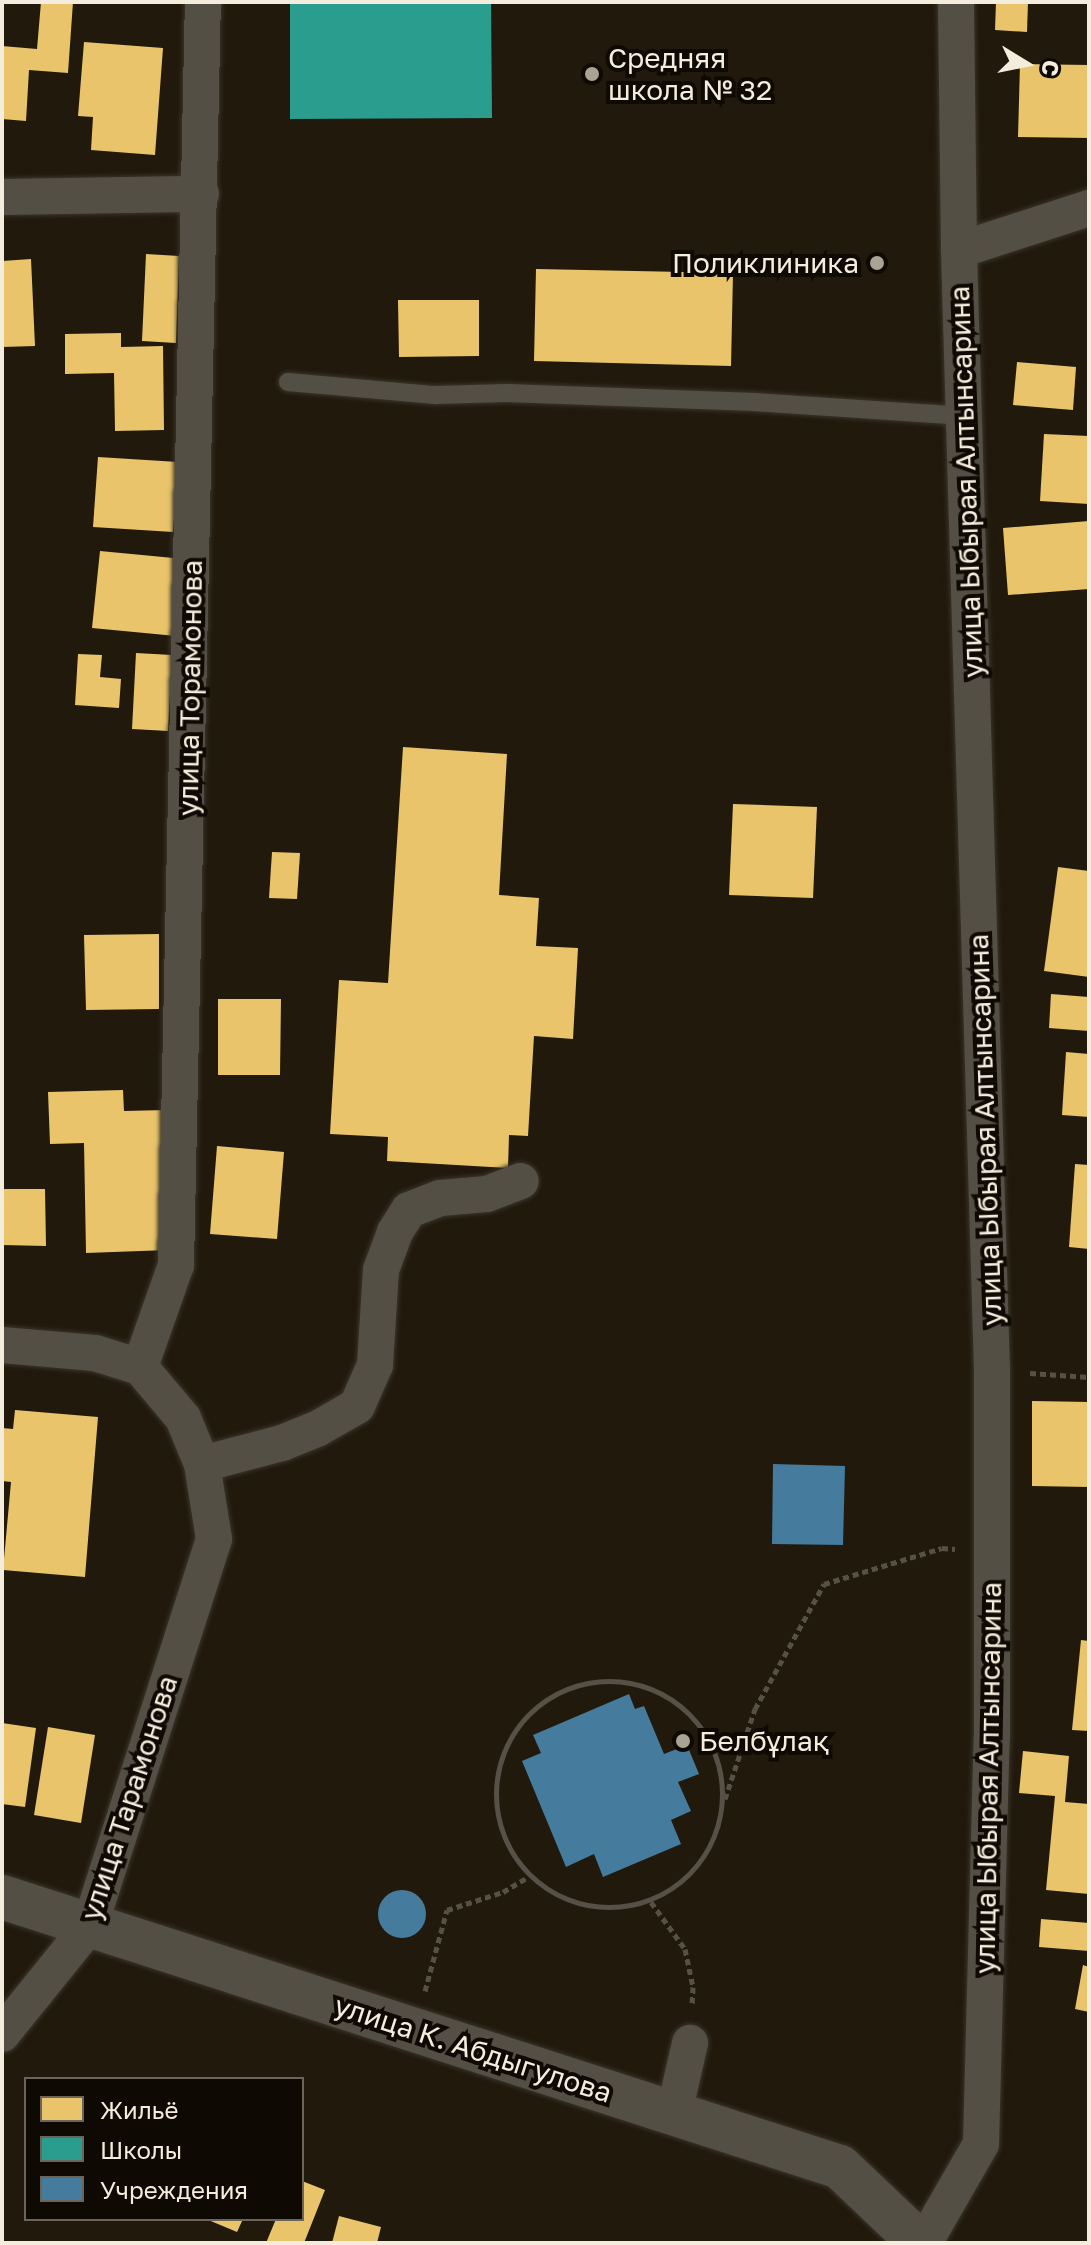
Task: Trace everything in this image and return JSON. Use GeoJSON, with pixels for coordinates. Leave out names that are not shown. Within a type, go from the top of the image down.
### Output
{"type":"FeatureCollection","features":[{"type":"Feature","properties":{"kind":"street","name":"улица Торамонова"},"geometry":{"type":"LineString","coordinates":[[140,1367],[176,1265],[203,2]]}},
{"type":"Feature","properties":{"kind":"street","name":"улица Ыбырая Алтынсарина"},"geometry":{"type":"LineString","coordinates":[[922,2243],[981,2144],[992,1737],[992,1371],[959,250],[956,2]]}},
{"type":"Feature","properties":{"kind":"street"},"geometry":{"type":"LineString","coordinates":[[2,197],[201,194]]}},
{"type":"Feature","properties":{"kind":"street"},"geometry":{"type":"LineString","coordinates":[[959,250],[1089,208]]}},
{"type":"Feature","properties":{"kind":"street"},"geometry":{"type":"LineString","coordinates":[[2,1345],[95,1353],[140,1367],[183,1418],[202,1464],[282,1443],[317,1429],[357,1406],[375,1365],[381,1270],[395,1232],[409,1210],[440,1198],[487,1194],[521,1181]]}},
{"type":"Feature","properties":{"kind":"street","name":"улица Тарамонова"},"geometry":{"type":"LineString","coordinates":[[2,2034],[90,1925],[214,1539],[202,1464]]}},
{"type":"Feature","properties":{"kind":"street","name":"улица К. Абдыгулова"},"geometry":{"type":"LineString","coordinates":[[2,1897],[840,2167],[922,2243]]}},
{"type":"Feature","properties":{"kind":"street"},"geometry":{"type":"LineString","coordinates":[[674,2113],[690,2043]]}},
{"type":"Feature","properties":{"kind":"lane"},"geometry":{"type":"LineString","coordinates":[[288,382],[435,395],[507,393],[755,402],[964,416]]}},
{"type":"Feature","properties":{"kind":"path"},"geometry":{"type":"LineString","coordinates":[[992,1371],[1089,1377]]}},
{"type":"Feature","properties":{"kind":"path"},"geometry":{"type":"LineString","coordinates":[[724,1800],[710,1736],[663,1691],[599,1678],[538,1702],[499,1755],[496,1820],[528,1877],[586,1908],[651,1902],[703,1862],[755,1709],[824,1584],[942,1548],[992,1549]]}},
{"type":"Feature","properties":{"kind":"path"},"geometry":{"type":"LineString","coordinates":[[416,2030],[447,1910],[503,1892],[528,1877]]}},
{"type":"Feature","properties":{"kind":"path"},"geometry":{"type":"LineString","coordinates":[[651,1902],[685,1949],[693,1987],[690,2043]]}},
{"type":"Feature","properties":{"kind":"building: Жильё"},"geometry":{"type":"Polygon","coordinates":[[[41,2],[73,2],[68,73],[29,70],[26,121],[2,119],[2,46],[37,49],[41,2]]]}},
{"type":"Feature","properties":{"kind":"building: Жильё"},"geometry":{"type":"Polygon","coordinates":[[[996,2],[1028,2],[1027,32],[995,30],[996,2]]]}},
{"type":"Feature","properties":{"kind":"building: Жильё"},"geometry":{"type":"Polygon","coordinates":[[[84,42],[163,48],[155,155],[91,150],[93,117],[78,116],[84,42]]]}},
{"type":"Feature","properties":{"kind":"building: Жильё"},"geometry":{"type":"Polygon","coordinates":[[[1020,64],[1089,65],[1089,138],[1018,137],[1020,64]]]}},
{"type":"Feature","properties":{"kind":"building: Жильё"},"geometry":{"type":"Polygon","coordinates":[[[146,254],[179,256],[176,343],[142,341],[146,254]]]}},
{"type":"Feature","properties":{"kind":"building: Жильё"},"geometry":{"type":"Polygon","coordinates":[[[31,259],[35,346],[2,347],[2,261],[31,259]]]}},
{"type":"Feature","properties":{"kind":"building: Жильё"},"geometry":{"type":"Polygon","coordinates":[[[536,269],[733,273],[731,366],[534,361],[536,269]]]}},
{"type":"Feature","properties":{"kind":"building: Жильё"},"geometry":{"type":"Polygon","coordinates":[[[398,300],[479,300],[479,356],[399,357],[398,300]]]}},
{"type":"Feature","properties":{"kind":"building: Жильё"},"geometry":{"type":"Polygon","coordinates":[[[121,333],[121,347],[163,346],[164,430],[115,431],[114,373],[65,374],[65,334],[121,333]]]}},
{"type":"Feature","properties":{"kind":"building: Жильё"},"geometry":{"type":"Polygon","coordinates":[[[1017,362],[1076,367],[1073,410],[1013,405],[1017,362]]]}},
{"type":"Feature","properties":{"kind":"building: Жильё"},"geometry":{"type":"Polygon","coordinates":[[[1044,434],[1089,436],[1089,504],[1040,501],[1044,434]]]}},
{"type":"Feature","properties":{"kind":"building: Жильё"},"geometry":{"type":"Polygon","coordinates":[[[98,457],[178,462],[173,532],[93,527],[98,457]]]}},
{"type":"Feature","properties":{"kind":"building: Жильё"},"geometry":{"type":"Polygon","coordinates":[[[1089,521],[1089,589],[1008,595],[1003,528],[1089,521]]]}},
{"type":"Feature","properties":{"kind":"building: Жильё"},"geometry":{"type":"Polygon","coordinates":[[[100,551],[184,559],[176,636],[92,628],[100,551]]]}},
{"type":"Feature","properties":{"kind":"building: Жильё"},"geometry":{"type":"Polygon","coordinates":[[[136,653],[172,655],[168,731],[132,729],[136,653]]]}},
{"type":"Feature","properties":{"kind":"building: Жильё"},"geometry":{"type":"Polygon","coordinates":[[[78,654],[102,655],[100,677],[121,679],[119,708],[75,705],[78,654]]]}},
{"type":"Feature","properties":{"kind":"building: Жильё"},"geometry":{"type":"Polygon","coordinates":[[[403,747],[507,754],[499,895],[539,898],[536,946],[578,948],[573,1039],[534,1036],[528,1136],[509,1135],[508,1168],[387,1161],[388,1137],[330,1134],[339,980],[388,983],[403,747]]]}},
{"type":"Feature","properties":{"kind":"building: Жильё"},"geometry":{"type":"Polygon","coordinates":[[[733,804],[817,807],[813,898],[729,895],[733,804]]]}},
{"type":"Feature","properties":{"kind":"building: Жильё"},"geometry":{"type":"Polygon","coordinates":[[[272,852],[300,853],[297,899],[269,898],[272,852]]]}},
{"type":"Feature","properties":{"kind":"building: Жильё"},"geometry":{"type":"Polygon","coordinates":[[[1058,867],[1089,871],[1089,977],[1044,971],[1058,867]]]}},
{"type":"Feature","properties":{"kind":"building: Жильё"},"geometry":{"type":"Polygon","coordinates":[[[159,934],[159,1009],[86,1010],[84,935],[159,934]]]}},
{"type":"Feature","properties":{"kind":"building: Жильё"},"geometry":{"type":"Polygon","coordinates":[[[1051,994],[1089,997],[1089,1031],[1049,1028],[1051,994]]]}},
{"type":"Feature","properties":{"kind":"building: Жильё"},"geometry":{"type":"Polygon","coordinates":[[[218,999],[281,999],[280,1075],[218,1075],[218,999]]]}},
{"type":"Feature","properties":{"kind":"building: Жильё"},"geometry":{"type":"Polygon","coordinates":[[[1066,1052],[1089,1054],[1089,1117],[1062,1115],[1066,1052]]]}},
{"type":"Feature","properties":{"kind":"building: Жильё"},"geometry":{"type":"Polygon","coordinates":[[[123,1090],[124,1111],[166,1110],[168,1250],[86,1253],[84,1143],[50,1144],[48,1092],[123,1090]]]}},
{"type":"Feature","properties":{"kind":"building: Жильё"},"geometry":{"type":"Polygon","coordinates":[[[217,1146],[284,1152],[277,1239],[210,1234],[217,1146]]]}},
{"type":"Feature","properties":{"kind":"building: Жильё"},"geometry":{"type":"Polygon","coordinates":[[[1075,1164],[1089,1165],[1089,1249],[1069,1247],[1075,1164]]]}},
{"type":"Feature","properties":{"kind":"building: Жильё"},"geometry":{"type":"Polygon","coordinates":[[[2,1189],[45,1189],[46,1246],[2,1245],[2,1189]]]}},
{"type":"Feature","properties":{"kind":"building: Жильё"},"geometry":{"type":"Polygon","coordinates":[[[1032,1401],[1089,1402],[1089,1487],[1032,1486],[1032,1401]]]}},
{"type":"Feature","properties":{"kind":"building: Жильё"},"geometry":{"type":"Polygon","coordinates":[[[15,1410],[98,1417],[85,1577],[3,1570],[11,1482],[2,1481],[2,1428],[13,1429],[15,1410]]]}},
{"type":"Feature","properties":{"kind":"building: Жильё"},"geometry":{"type":"Polygon","coordinates":[[[1081,1640],[1089,1641],[1089,1731],[1072,1730],[1081,1640]]]}},
{"type":"Feature","properties":{"kind":"building: Жильё"},"geometry":{"type":"Polygon","coordinates":[[[2,1723],[36,1728],[25,1807],[2,1804],[2,1723]]]}},
{"type":"Feature","properties":{"kind":"building: Жильё"},"geometry":{"type":"Polygon","coordinates":[[[48,1727],[95,1735],[81,1823],[34,1815],[48,1727]]]}},
{"type":"Feature","properties":{"kind":"building: Жильё"},"geometry":{"type":"Polygon","coordinates":[[[1023,1751],[1069,1756],[1065,1802],[1089,1804],[1089,1894],[1046,1890],[1055,1796],[1019,1793],[1023,1751]]]}},
{"type":"Feature","properties":{"kind":"building: Жильё"},"geometry":{"type":"Polygon","coordinates":[[[1041,1919],[1089,1923],[1089,1951],[1039,1947],[1041,1919]]]}},
{"type":"Feature","properties":{"kind":"building: Жильё"},"geometry":{"type":"Polygon","coordinates":[[[1083,1965],[1089,1967],[1089,2012],[1075,2009],[1083,1965]]]}},
{"type":"Feature","properties":{"kind":"building: Жильё"},"geometry":{"type":"Polygon","coordinates":[[[304,2182],[325,2190],[304,2243],[266,2243],[275,2221],[304,2221],[304,2182]]]}},
{"type":"Feature","properties":{"kind":"building: Жильё"},"geometry":{"type":"Polygon","coordinates":[[[339,2216],[381,2227],[377,2243],[332,2243],[339,2216]]]}},
{"type":"Feature","properties":{"kind":"building: Жильё"},"geometry":{"type":"Polygon","coordinates":[[[211,2221],[242,2221],[237,2232],[211,2221]]]}},
{"type":"Feature","properties":{"kind":"building: Школы"},"geometry":{"type":"Polygon","coordinates":[[[290,2],[491,2],[492,118],[290,119],[290,2]]]}},
{"type":"Feature","properties":{"kind":"building: Учреждения"},"geometry":{"type":"Polygon","coordinates":[[[773,1464],[845,1466],[843,1545],[772,1544],[773,1464]]]}},
{"type":"Feature","properties":{"kind":"building: Учреждения","name":"Белбұлақ"},"geometry":{"type":"Polygon","coordinates":[[[629,1694],[635,1709],[644,1706],[664,1754],[687,1745],[699,1774],[678,1782],[691,1811],[671,1820],[681,1844],[603,1877],[594,1854],[566,1867],[522,1761],[541,1753],[533,1735],[629,1694]]]}},
{"type":"Feature","properties":{"kind":"building: Учреждения"},"geometry":{"type":"Polygon","coordinates":[[[402,1890],[419,1897],[426,1914],[419,1931],[402,1938],[385,1931],[378,1914],[385,1897],[402,1890]]]}},
{"type":"Feature","properties":{"kind":"place","name":"Средняя школа № 32"},"geometry":{"type":"Point","coordinates":[592,74]}},
{"type":"Feature","properties":{"kind":"place","name":"Поликлиника"},"geometry":{"type":"Point","coordinates":[877,263]}},
{"type":"Feature","properties":{"kind":"place","name":"Белбұлақ"},"geometry":{"type":"Point","coordinates":[683,1741]}}]}
